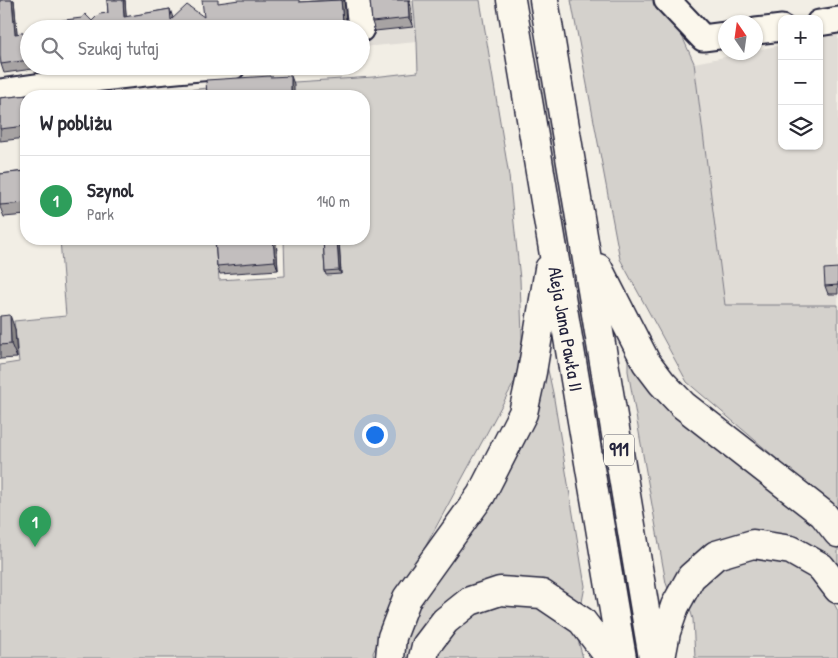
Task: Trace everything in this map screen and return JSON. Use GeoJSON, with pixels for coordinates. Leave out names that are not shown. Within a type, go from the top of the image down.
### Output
{"type":"FeatureCollection","features":[{"type":"Feature","properties":{"kind":"main road","name":"Aleja Jana Pawła II"},"geometry":{"type":"LineString","coordinates":[[511,0],[622,658]]}},
{"type":"Feature","properties":{"kind":"main road","name":"Aleja Jana Pawła II"},"geometry":{"type":"LineString","coordinates":[[544,0],[653,658]]}},
{"type":"Feature","properties":{"kind":"main road"},"geometry":{"type":"LineString","coordinates":[[584,242],[646,362],[662,383],[683,405],[822,514],[838,533]]}},
{"type":"Feature","properties":{"kind":"main road"},"geometry":{"type":"LineString","coordinates":[[390,658],[392,637],[407,598],[482,495],[523,413],[532,372],[553,248]]}},
{"type":"Feature","properties":{"kind":"main road"},"geometry":{"type":"LineString","coordinates":[[661,658],[666,632],[675,606],[691,578],[716,555],[753,544],[791,550],[821,567],[838,589]]}},
{"type":"Feature","properties":{"kind":"main road"},"geometry":{"type":"LineString","coordinates":[[423,658],[426,646],[445,620],[470,602],[500,591],[542,594],[582,620],[610,658]]}},
{"type":"Feature","properties":{"kind":"street"},"geometry":{"type":"LineString","coordinates":[[358,0],[360,20]]}},
{"type":"Feature","properties":{"kind":"street"},"geometry":{"type":"LineString","coordinates":[[667,0],[714,37]]}},
{"type":"Feature","properties":{"kind":"street"},"geometry":{"type":"LineString","coordinates":[[823,22],[838,20]]}},
{"type":"Feature","properties":{"kind":"street"},"geometry":{"type":"LineString","coordinates":[[763,30],[778,28]]}},
{"type":"Feature","properties":{"kind":"street"},"geometry":{"type":"LineString","coordinates":[[0,92],[124,75]]}},
{"type":"Feature","properties":{"kind":"shaded area"},"geometry":{"type":"Polygon","coordinates":[[[359,0],[413,0],[417,42],[370,46],[370,20],[361,20],[359,0]]]}},
{"type":"Feature","properties":{"kind":"shaded area"},"geometry":{"type":"Polygon","coordinates":[[[413,0],[480,0],[509,176],[520,279],[523,366],[395,603],[373,653],[374,658],[0,658],[0,365],[19,362],[14,321],[66,316],[60,245],[216,245],[219,280],[285,276],[284,245],[370,245],[370,90],[280,90],[279,83],[418,72],[413,0]]]}},
{"type":"Feature","properties":{"kind":"shaded area"},"geometry":{"type":"Polygon","coordinates":[[[571,0],[666,0],[694,63],[725,305],[838,305],[838,511],[687,382],[620,259],[571,0]]]}},
{"type":"Feature","properties":{"kind":"shaded area"},"geometry":{"type":"Polygon","coordinates":[[[838,33],[838,305],[725,305],[710,204],[694,63],[718,58],[718,60],[763,60],[763,49],[778,46],[778,150],[823,150],[823,36],[838,33]]]}},
{"type":"Feature","properties":{"kind":"shaded area"},"geometry":{"type":"Polygon","coordinates":[[[536,72],[542,72],[642,658],[633,658],[536,72]]]}},
{"type":"Feature","properties":{"kind":"shaded area"},"geometry":{"type":"Polygon","coordinates":[[[208,88],[208,90],[187,90],[208,88]]]}},
{"type":"Feature","properties":{"kind":"shaded area"},"geometry":{"type":"Polygon","coordinates":[[[628,356],[685,421],[717,450],[819,528],[838,546],[838,574],[768,539],[670,594],[666,583],[628,371],[628,356]]]}},
{"type":"Feature","properties":{"kind":"shaded area"},"geometry":{"type":"Polygon","coordinates":[[[546,361],[585,586],[582,602],[580,603],[511,580],[411,651],[409,658],[401,658],[401,652],[413,615],[546,361]]]}},
{"type":"Feature","properties":{"kind":"shaded area"},"geometry":{"type":"Polygon","coordinates":[[[756,551],[795,562],[821,580],[838,611],[838,658],[695,658],[693,619],[687,599],[699,578],[756,551]]]}},
{"type":"Feature","properties":{"kind":"shaded area"},"geometry":{"type":"Polygon","coordinates":[[[524,600],[574,625],[583,658],[431,658],[472,611],[524,600]]]}},
{"type":"Feature","properties":{"kind":"building"},"geometry":{"type":"Polygon","coordinates":[[[0,0],[12,0],[15,34],[20,33],[20,61],[1,64],[0,0]]]}},
{"type":"Feature","properties":{"kind":"building"},"geometry":{"type":"Polygon","coordinates":[[[107,0],[123,0],[124,17],[170,9],[171,20],[93,20],[99,14],[108,13],[107,0]]]}},
{"type":"Feature","properties":{"kind":"building"},"geometry":{"type":"Polygon","coordinates":[[[202,0],[218,0],[218,3],[239,0],[299,0],[299,2],[341,0],[343,20],[171,20],[187,5],[204,17],[202,0]]]}},
{"type":"Feature","properties":{"kind":"building"},"geometry":{"type":"Polygon","coordinates":[[[370,0],[408,0],[409,18],[372,22],[370,0]]]}},
{"type":"Feature","properties":{"kind":"building"},"geometry":{"type":"Polygon","coordinates":[[[85,14],[91,20],[65,20],[82,18],[85,14]]]}},
{"type":"Feature","properties":{"kind":"building"},"geometry":{"type":"Polygon","coordinates":[[[291,76],[291,90],[207,90],[206,80],[291,76]]]}},
{"type":"Feature","properties":{"kind":"building"},"geometry":{"type":"Polygon","coordinates":[[[20,96],[20,127],[0,129],[0,98],[20,96]]]}},
{"type":"Feature","properties":{"kind":"building"},"geometry":{"type":"Polygon","coordinates":[[[20,172],[20,203],[0,205],[0,174],[20,172]]]}},
{"type":"Feature","properties":{"kind":"building"},"geometry":{"type":"Polygon","coordinates":[[[215,245],[274,245],[275,261],[217,266],[215,245]]]}},
{"type":"Feature","properties":{"kind":"building"},"geometry":{"type":"Polygon","coordinates":[[[323,245],[337,245],[339,270],[325,271],[323,245]]]}},
{"type":"Feature","properties":{"kind":"building"},"geometry":{"type":"Polygon","coordinates":[[[838,268],[838,285],[825,286],[824,269],[838,268]]]}},
{"type":"Feature","properties":{"kind":"building"},"geometry":{"type":"Polygon","coordinates":[[[10,315],[11,344],[0,345],[0,316],[10,315]]]}},
{"type":"Feature","properties":{"kind":"place","name":"Szynol"},"geometry":{"type":"Point","coordinates":[35,547]}}]}
